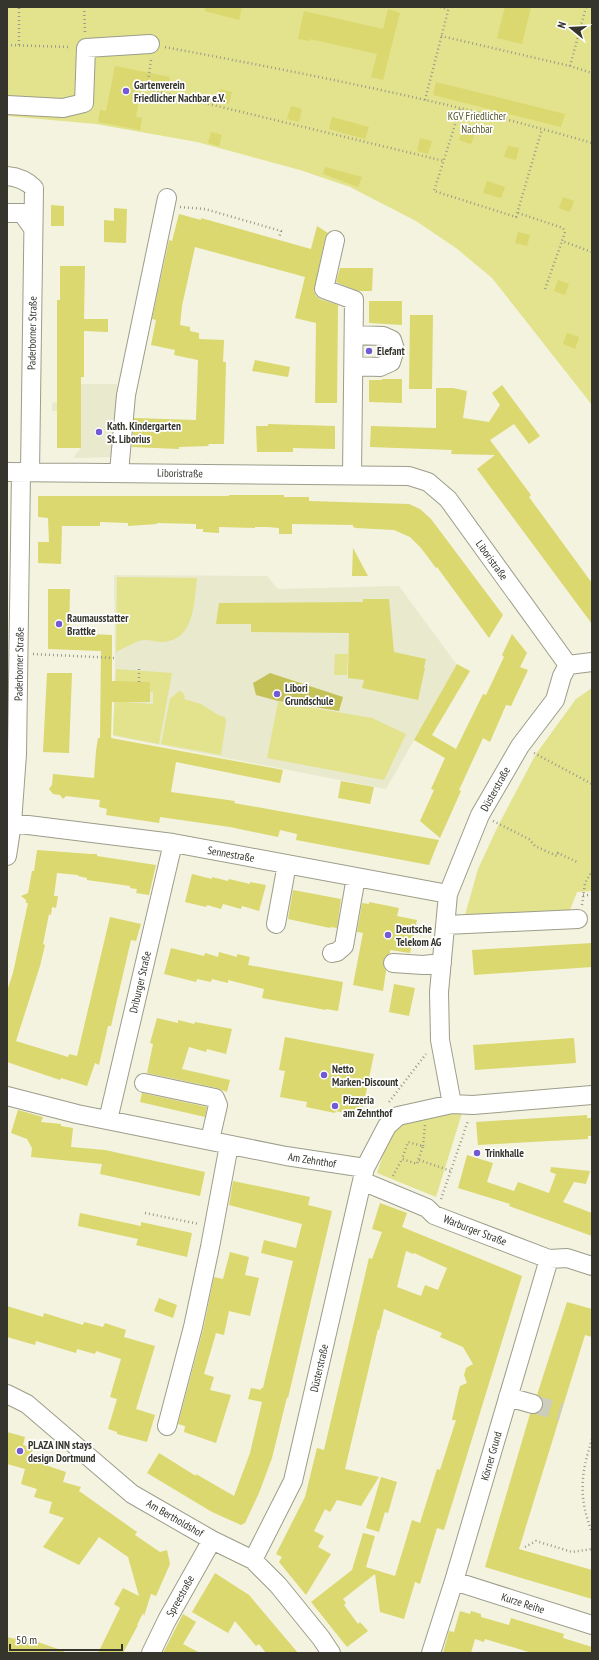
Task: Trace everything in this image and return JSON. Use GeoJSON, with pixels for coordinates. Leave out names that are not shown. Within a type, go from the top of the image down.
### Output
{"type":"FeatureCollection","features":[{"type":"Feature","properties":{"kind":"street"},"geometry":{"type":"LineString","coordinates":[[7,105],[63,108],[84,103],[86,48],[150,44]]}},
{"type":"Feature","properties":{"kind":"street","name":"Paderborner Straße"},"geometry":{"type":"LineString","coordinates":[[7,176],[16,177],[28,182],[34,188],[20,472],[19,654],[12,750],[12,822],[7,856]]}},
{"type":"Feature","properties":{"kind":"street"},"geometry":{"type":"LineString","coordinates":[[119,472],[126,395],[167,201]]}},
{"type":"Feature","properties":{"kind":"street"},"geometry":{"type":"LineString","coordinates":[[7,213],[22,213],[32,227]]}},
{"type":"Feature","properties":{"kind":"street"},"geometry":{"type":"LineString","coordinates":[[335,240],[324,289],[354,300],[352,475]]}},
{"type":"Feature","properties":{"kind":"street"},"geometry":{"type":"LineString","coordinates":[[354,335],[383,336],[392,340],[395,349],[391,362],[380,367],[354,366]]}},
{"type":"Feature","properties":{"kind":"street","name":"Liboristraße"},"geometry":{"type":"LineString","coordinates":[[20,472],[409,476],[428,482],[448,499],[568,665]]}},
{"type":"Feature","properties":{"kind":"street"},"geometry":{"type":"LineString","coordinates":[[568,665],[592,662]]}},
{"type":"Feature","properties":{"kind":"street","name":"Düsterstraße"},"geometry":{"type":"LineString","coordinates":[[452,1104],[440,1040],[439,992],[448,894],[480,815],[520,746],[555,700],[562,676],[568,665]]}},
{"type":"Feature","properties":{"kind":"street","name":"Sennestraße"},"geometry":{"type":"LineString","coordinates":[[12,822],[173,843],[448,894]]}},
{"type":"Feature","properties":{"kind":"street","name":"Driburger Straße"},"geometry":{"type":"LineString","coordinates":[[108,1120],[173,843]]}},
{"type":"Feature","properties":{"kind":"street"},"geometry":{"type":"LineString","coordinates":[[276,924],[288,864]]}},
{"type":"Feature","properties":{"kind":"street"},"geometry":{"type":"LineString","coordinates":[[332,953],[337,952],[344,946],[356,877]]}},
{"type":"Feature","properties":{"kind":"street"},"geometry":{"type":"LineString","coordinates":[[446,925],[578,919]]}},
{"type":"Feature","properties":{"kind":"street"},"geometry":{"type":"LineString","coordinates":[[393,963],[423,965],[442,963]]}},
{"type":"Feature","properties":{"kind":"street"},"geometry":{"type":"LineString","coordinates":[[144,1083],[215,1098],[218,1105],[210,1140]]}},
{"type":"Feature","properties":{"kind":"street"},"geometry":{"type":"LineString","coordinates":[[364,1174],[387,1126],[398,1116],[452,1104],[473,1105],[592,1095]]}},
{"type":"Feature","properties":{"kind":"street","name":"Am Zehnthof"},"geometry":{"type":"LineString","coordinates":[[7,1096],[77,1114],[210,1140],[364,1174]]}},
{"type":"Feature","properties":{"kind":"street"},"geometry":{"type":"LineString","coordinates":[[167,1426],[195,1320],[229,1145]]}},
{"type":"Feature","properties":{"kind":"street","name":"Düsterstraße"},"geometry":{"type":"LineString","coordinates":[[253,1560],[293,1481],[364,1174]]}},
{"type":"Feature","properties":{"kind":"street","name":"Warburger Straße"},"geometry":{"type":"LineString","coordinates":[[364,1174],[385,1191],[428,1208],[434,1215],[549,1259],[567,1258],[592,1266]]}},
{"type":"Feature","properties":{"kind":"street","name":"Körner Grund"},"geometry":{"type":"LineString","coordinates":[[431,1653],[454,1582],[549,1259]]}},
{"type":"Feature","properties":{"kind":"street","name":"Am Bertholdshof"},"geometry":{"type":"LineString","coordinates":[[7,1394],[27,1404],[132,1494],[212,1540],[253,1560],[287,1597],[321,1638],[330,1653]]}},
{"type":"Feature","properties":{"kind":"street"},"geometry":{"type":"LineString","coordinates":[[507,1402],[532,1409]]}},
{"type":"Feature","properties":{"kind":"street","name":"Spreestraße"},"geometry":{"type":"LineString","coordinates":[[151,1653],[166,1620],[212,1540]]}},
{"type":"Feature","properties":{"kind":"street","name":"Kurze Reihe"},"geometry":{"type":"LineString","coordinates":[[454,1582],[592,1625]]}},
{"type":"Feature","properties":{"kind":"path"},"geometry":{"type":"LineString","coordinates":[[19,45],[20,7]]}},
{"type":"Feature","properties":{"kind":"path"},"geometry":{"type":"LineString","coordinates":[[7,45],[86,48],[84,7]]}},
{"type":"Feature","properties":{"kind":"path"},"geometry":{"type":"LineString","coordinates":[[425,100],[448,8],[440,7]]}},
{"type":"Feature","properties":{"kind":"path"},"geometry":{"type":"LineString","coordinates":[[570,66],[586,7]]}},
{"type":"Feature","properties":{"kind":"path"},"geometry":{"type":"LineString","coordinates":[[441,36],[570,66],[592,73]]}},
{"type":"Feature","properties":{"kind":"path"},"geometry":{"type":"LineString","coordinates":[[444,161],[147,89],[151,64],[150,44],[288,70],[425,100],[592,143]]}},
{"type":"Feature","properties":{"kind":"path"},"geometry":{"type":"LineString","coordinates":[[460,109],[434,191],[516,217],[542,129]]}},
{"type":"Feature","properties":{"kind":"path"},"geometry":{"type":"LineString","coordinates":[[167,201],[186,208],[204,209],[281,231],[279,238]]}},
{"type":"Feature","properties":{"kind":"path"},"geometry":{"type":"LineString","coordinates":[[518,213],[564,228],[565,232],[545,289]]}},
{"type":"Feature","properties":{"kind":"path"},"geometry":{"type":"LineString","coordinates":[[562,241],[592,252]]}},
{"type":"Feature","properties":{"kind":"path"},"geometry":{"type":"LineString","coordinates":[[19,654],[115,658]]}},
{"type":"Feature","properties":{"kind":"path"},"geometry":{"type":"LineString","coordinates":[[139,669],[139,682]]}},
{"type":"Feature","properties":{"kind":"path"},"geometry":{"type":"LineString","coordinates":[[520,746],[592,784]]}},
{"type":"Feature","properties":{"kind":"path"},"geometry":{"type":"LineString","coordinates":[[480,815],[529,839],[535,846],[557,856],[558,853],[577,862]]}},
{"type":"Feature","properties":{"kind":"path"},"geometry":{"type":"LineString","coordinates":[[578,919],[582,907],[585,883],[592,871]]}},
{"type":"Feature","properties":{"kind":"path"},"geometry":{"type":"LineString","coordinates":[[583,895],[592,895]]}},
{"type":"Feature","properties":{"kind":"path"},"geometry":{"type":"LineString","coordinates":[[387,1106],[429,1049]]}},
{"type":"Feature","properties":{"kind":"path"},"geometry":{"type":"LineString","coordinates":[[428,1208],[433,1199],[442,1199],[473,1105]]}},
{"type":"Feature","properties":{"kind":"path"},"geometry":{"type":"LineString","coordinates":[[402,1159],[417,1164],[423,1146],[425,1124]]}},
{"type":"Feature","properties":{"kind":"path"},"geometry":{"type":"LineString","coordinates":[[385,1191],[402,1159],[408,1142],[423,1146]]}},
{"type":"Feature","properties":{"kind":"path"},"geometry":{"type":"LineString","coordinates":[[419,1160],[451,1171]]}},
{"type":"Feature","properties":{"kind":"path"},"geometry":{"type":"LineString","coordinates":[[145,1212],[200,1224]]}},
{"type":"Feature","properties":{"kind":"path"},"geometry":{"type":"LineString","coordinates":[[592,1439],[582,1472],[582,1496],[592,1532]]}},
{"type":"Feature","properties":{"kind":"path"},"geometry":{"type":"LineString","coordinates":[[526,1547],[536,1541],[572,1552],[592,1549]]}},
{"type":"Feature","properties":{"kind":"shaded area","name":"Kath. Kindergarten St. Liborius"},"geometry":{"type":"Polygon","coordinates":[[[57,384],[117,384],[115,457],[73,458],[81,448],[81,416],[57,416],[57,411],[52,411],[52,403],[57,402],[57,384]]]}},
{"type":"Feature","properties":{"kind":"shaded area","name":"Libori Grundschule"},"geometry":{"type":"Polygon","coordinates":[[[114,575],[267,576],[278,589],[399,586],[457,665],[386,789],[113,736],[115,666],[114,575]]]}},
{"type":"Feature","properties":{"kind":"shaded area"},"geometry":{"type":"Polygon","coordinates":[[[270,673],[343,697],[339,711],[278,701],[256,695],[253,683],[270,673]]]}},
{"type":"Feature","properties":{"kind":"green space","name":"KGV Friedlicher Nachbar"},"geometry":{"type":"Polygon","coordinates":[[[7,7],[592,7],[592,405],[492,278],[456,248],[416,221],[350,187],[300,170],[197,142],[96,124],[7,116],[7,7]]]}},
{"type":"Feature","properties":{"kind":"green space"},"geometry":{"type":"Polygon","coordinates":[[[117,577],[197,578],[191,618],[187,627],[174,640],[163,642],[142,640],[116,652],[117,577]]]}},
{"type":"Feature","properties":{"kind":"green space"},"geometry":{"type":"Polygon","coordinates":[[[335,654],[348,654],[347,675],[334,675],[335,654]]]}},
{"type":"Feature","properties":{"kind":"green space"},"geometry":{"type":"Polygon","coordinates":[[[116,669],[172,673],[159,744],[113,735],[116,669]],[[126,682],[125,702],[153,704],[153,692],[150,692],[150,683],[126,682]]]}},
{"type":"Feature","properties":{"kind":"green space"},"geometry":{"type":"Polygon","coordinates":[[[592,688],[592,891],[577,892],[570,910],[468,917],[465,915],[478,869],[499,824],[536,754],[576,699],[592,688]]]}},
{"type":"Feature","properties":{"kind":"green space"},"geometry":{"type":"Polygon","coordinates":[[[179,691],[185,696],[184,699],[201,704],[218,715],[225,717],[226,722],[221,755],[161,744],[170,699],[179,691]]]}},
{"type":"Feature","properties":{"kind":"green space"},"geometry":{"type":"Polygon","coordinates":[[[278,702],[372,718],[406,734],[384,780],[267,758],[278,702]]]}},
{"type":"Feature","properties":{"kind":"green space"},"geometry":{"type":"Polygon","coordinates":[[[463,1110],[436,1197],[377,1173],[389,1136],[406,1121],[463,1110]]]}},
{"type":"Feature","properties":{"kind":"building"},"geometry":{"type":"Polygon","coordinates":[[[205,7],[242,7],[239,20],[205,11],[205,7]]]}},
{"type":"Feature","properties":{"kind":"building"},"geometry":{"type":"Polygon","coordinates":[[[505,7],[531,7],[522,44],[497,38],[505,7]]]}},
{"type":"Feature","properties":{"kind":"building"},"geometry":{"type":"Polygon","coordinates":[[[388,9],[400,13],[383,80],[371,77],[377,54],[310,39],[310,41],[298,39],[304,11],[383,29],[388,9]]]}},
{"type":"Feature","properties":{"kind":"building","name":"Gartenverein Friedlicher Nachbar e.V."},"geometry":{"type":"Polygon","coordinates":[[[115,66],[170,77],[168,88],[142,83],[136,117],[142,118],[140,130],[98,122],[100,110],[106,111],[115,66]]]}},
{"type":"Feature","properties":{"kind":"building"},"geometry":{"type":"Polygon","coordinates":[[[436,82],[565,114],[561,127],[433,95],[436,82]]]}},
{"type":"Feature","properties":{"kind":"building"},"geometry":{"type":"Polygon","coordinates":[[[220,89],[232,92],[229,104],[217,101],[220,89]]]}},
{"type":"Feature","properties":{"kind":"building"},"geometry":{"type":"Polygon","coordinates":[[[291,106],[302,109],[299,122],[287,119],[291,106]]]}},
{"type":"Feature","properties":{"kind":"building"},"geometry":{"type":"Polygon","coordinates":[[[332,117],[369,127],[365,139],[329,129],[332,117]]]}},
{"type":"Feature","properties":{"kind":"building"},"geometry":{"type":"Polygon","coordinates":[[[463,127],[476,131],[471,144],[459,140],[463,127]]]}},
{"type":"Feature","properties":{"kind":"building"},"geometry":{"type":"Polygon","coordinates":[[[211,132],[222,135],[219,146],[208,143],[211,132]]]}},
{"type":"Feature","properties":{"kind":"building"},"geometry":{"type":"Polygon","coordinates":[[[420,138],[432,141],[428,154],[417,151],[420,138]]]}},
{"type":"Feature","properties":{"kind":"building"},"geometry":{"type":"Polygon","coordinates":[[[508,146],[519,148],[516,160],[504,157],[508,146]]]}},
{"type":"Feature","properties":{"kind":"building"},"geometry":{"type":"Polygon","coordinates":[[[325,167],[362,177],[358,187],[323,174],[325,167]]]}},
{"type":"Feature","properties":{"kind":"building"},"geometry":{"type":"Polygon","coordinates":[[[487,181],[505,187],[501,198],[483,193],[487,181]]]}},
{"type":"Feature","properties":{"kind":"building"},"geometry":{"type":"Polygon","coordinates":[[[563,197],[574,201],[570,212],[559,208],[563,197]]]}},
{"type":"Feature","properties":{"kind":"building"},"geometry":{"type":"Polygon","coordinates":[[[51,205],[64,206],[64,226],[51,226],[51,205]]]}},
{"type":"Feature","properties":{"kind":"building"},"geometry":{"type":"Polygon","coordinates":[[[114,208],[127,209],[126,243],[104,242],[104,220],[114,221],[114,208]]]}},
{"type":"Feature","properties":{"kind":"building"},"geometry":{"type":"Polygon","coordinates":[[[179,214],[201,220],[201,218],[311,249],[317,226],[328,233],[325,238],[314,291],[316,296],[320,299],[338,305],[337,403],[315,403],[316,323],[295,318],[305,277],[195,247],[182,306],[180,325],[190,327],[190,331],[199,333],[199,339],[224,340],[223,362],[226,362],[224,444],[179,447],[179,449],[132,447],[134,418],[196,420],[198,360],[174,355],[175,350],[151,345],[156,320],[152,319],[169,240],[172,241],[179,214]]]}},
{"type":"Feature","properties":{"kind":"building"},"geometry":{"type":"Polygon","coordinates":[[[518,232],[530,235],[527,246],[515,243],[518,232]]]}},
{"type":"Feature","properties":{"kind":"building"},"geometry":{"type":"Polygon","coordinates":[[[60,266],[85,266],[84,319],[108,319],[108,332],[84,331],[84,377],[81,377],[81,448],[57,448],[57,300],[60,300],[60,266]]]}},
{"type":"Feature","properties":{"kind":"building"},"geometry":{"type":"Polygon","coordinates":[[[340,268],[373,268],[372,291],[358,291],[336,282],[340,268]]]}},
{"type":"Feature","properties":{"kind":"building"},"geometry":{"type":"Polygon","coordinates":[[[558,280],[569,284],[565,295],[554,291],[558,280]]]}},
{"type":"Feature","properties":{"kind":"building"},"geometry":{"type":"Polygon","coordinates":[[[369,301],[402,301],[402,325],[369,323],[369,301]]]}},
{"type":"Feature","properties":{"kind":"building"},"geometry":{"type":"Polygon","coordinates":[[[410,315],[433,315],[432,389],[409,389],[410,315]]]}},
{"type":"Feature","properties":{"kind":"building"},"geometry":{"type":"Polygon","coordinates":[[[567,333],[579,337],[575,349],[563,344],[567,333]]]}},
{"type":"Feature","properties":{"kind":"building"},"geometry":{"type":"Polygon","coordinates":[[[255,360],[290,367],[288,377],[252,371],[255,360]]]}},
{"type":"Feature","properties":{"kind":"building"},"geometry":{"type":"Polygon","coordinates":[[[402,379],[402,403],[369,402],[369,380],[402,379]]]}},
{"type":"Feature","properties":{"kind":"building"},"geometry":{"type":"Polygon","coordinates":[[[502,385],[540,436],[529,444],[514,424],[490,440],[531,495],[529,497],[592,583],[592,624],[477,469],[495,455],[451,454],[452,450],[370,447],[371,426],[436,428],[436,388],[453,388],[467,391],[463,418],[489,422],[500,405],[492,393],[502,385]]]}},
{"type":"Feature","properties":{"kind":"building"},"geometry":{"type":"Polygon","coordinates":[[[268,424],[335,426],[335,449],[293,448],[293,452],[257,452],[256,426],[268,426],[268,424]]]}},
{"type":"Feature","properties":{"kind":"building"},"geometry":{"type":"Polygon","coordinates":[[[284,495],[284,497],[309,497],[309,501],[409,504],[420,509],[431,519],[503,615],[489,638],[437,567],[436,568],[421,548],[410,537],[394,530],[356,528],[353,527],[353,525],[292,524],[292,534],[279,534],[279,528],[267,527],[219,527],[219,533],[203,532],[203,529],[196,529],[196,524],[157,523],[128,526],[128,523],[100,522],[100,526],[62,526],[61,564],[38,563],[38,542],[49,542],[48,518],[38,517],[38,496],[284,495]]]}},
{"type":"Feature","properties":{"kind":"building"},"geometry":{"type":"Polygon","coordinates":[[[353,548],[368,576],[352,576],[353,548]]]}},
{"type":"Feature","properties":{"kind":"building"},"geometry":{"type":"Polygon","coordinates":[[[48,589],[70,589],[69,633],[112,635],[112,681],[150,682],[150,702],[112,702],[111,738],[283,770],[280,783],[176,762],[171,792],[235,801],[234,803],[439,840],[429,865],[296,840],[297,834],[280,830],[278,837],[230,827],[160,817],[159,823],[106,815],[107,809],[99,807],[100,800],[66,796],[63,799],[60,795],[53,794],[49,789],[52,785],[53,774],[94,778],[96,751],[98,738],[100,738],[101,651],[48,649],[48,589]]]}},
{"type":"Feature","properties":{"kind":"building"},"geometry":{"type":"Polygon","coordinates":[[[363,599],[389,599],[394,652],[426,659],[418,700],[362,688],[364,680],[348,678],[349,633],[251,632],[251,624],[216,624],[219,603],[363,602],[363,599]]]}},
{"type":"Feature","properties":{"kind":"building"},"geometry":{"type":"Polygon","coordinates":[[[512,634],[527,653],[520,667],[528,670],[511,706],[506,705],[490,742],[483,738],[459,790],[461,791],[440,838],[420,821],[434,790],[431,789],[445,758],[414,740],[457,664],[470,671],[432,735],[456,749],[483,694],[486,695],[504,657],[502,655],[512,634]]]}},
{"type":"Feature","properties":{"kind":"building"},"geometry":{"type":"Polygon","coordinates":[[[47,673],[72,673],[69,753],[43,752],[47,673]]]}},
{"type":"Feature","properties":{"kind":"building"},"geometry":{"type":"Polygon","coordinates":[[[341,781],[374,787],[370,804],[338,798],[341,781]]]}},
{"type":"Feature","properties":{"kind":"building"},"geometry":{"type":"Polygon","coordinates":[[[37,850],[97,854],[97,856],[156,865],[149,895],[136,893],[137,889],[130,888],[130,886],[87,880],[87,878],[78,875],[57,873],[54,896],[58,896],[56,908],[52,907],[51,915],[49,914],[43,944],[45,945],[40,966],[16,1041],[68,1057],[69,1054],[77,1056],[110,917],[141,924],[136,941],[131,940],[111,1026],[108,1026],[99,1065],[95,1063],[87,1086],[61,1078],[60,1080],[7,1062],[7,991],[13,973],[28,903],[26,903],[26,900],[21,896],[28,893],[32,871],[34,871],[37,850]]]}},
{"type":"Feature","properties":{"kind":"building"},"geometry":{"type":"Polygon","coordinates":[[[192,874],[212,879],[212,877],[228,881],[229,879],[250,884],[250,882],[266,885],[259,911],[242,906],[241,909],[223,904],[221,909],[207,905],[206,907],[185,902],[192,874]]]}},
{"type":"Feature","properties":{"kind":"building"},"geometry":{"type":"Polygon","coordinates":[[[293,890],[341,899],[337,928],[330,928],[288,919],[293,890]]]}},
{"type":"Feature","properties":{"kind":"building","name":"Deutsche Telekom AG"},"geometry":{"type":"Polygon","coordinates":[[[369,902],[399,908],[397,916],[417,920],[410,953],[390,950],[390,953],[384,958],[383,963],[386,971],[383,991],[353,985],[363,933],[357,932],[362,903],[369,904],[369,902]]]}},
{"type":"Feature","properties":{"kind":"building"},"geometry":{"type":"Polygon","coordinates":[[[592,943],[592,967],[474,975],[472,950],[592,943]]]}},
{"type":"Feature","properties":{"kind":"building"},"geometry":{"type":"Polygon","coordinates":[[[171,948],[204,956],[205,953],[218,957],[219,952],[237,957],[237,954],[250,957],[248,965],[343,982],[338,1011],[262,998],[264,989],[228,980],[228,983],[212,979],[211,982],[197,979],[196,982],[164,974],[171,948]]]}},
{"type":"Feature","properties":{"kind":"building"},"geometry":{"type":"Polygon","coordinates":[[[394,984],[415,988],[409,1016],[389,1012],[394,984]]]}},
{"type":"Feature","properties":{"kind":"building"},"geometry":{"type":"Polygon","coordinates":[[[157,1018],[178,1023],[178,1020],[194,1024],[195,1022],[232,1029],[226,1054],[207,1049],[206,1052],[189,1047],[182,1069],[230,1080],[227,1092],[217,1088],[147,1073],[153,1044],[150,1043],[157,1018]]]}},
{"type":"Feature","properties":{"kind":"building","name":"Netto Marken-Discount"},"geometry":{"type":"Polygon","coordinates":[[[285,1037],[374,1054],[363,1107],[360,1106],[348,1114],[336,1111],[335,1113],[306,1107],[307,1102],[280,1097],[285,1071],[279,1070],[285,1037]]]}},
{"type":"Feature","properties":{"kind":"building"},"geometry":{"type":"Polygon","coordinates":[[[574,1038],[576,1063],[475,1070],[473,1045],[574,1038]]]}},
{"type":"Feature","properties":{"kind":"building"},"geometry":{"type":"Polygon","coordinates":[[[142,1093],[207,1107],[205,1117],[140,1102],[142,1093]]]}},
{"type":"Feature","properties":{"kind":"building"},"geometry":{"type":"Polygon","coordinates":[[[18,1110],[43,1117],[41,1122],[61,1124],[61,1126],[73,1128],[71,1147],[105,1150],[205,1172],[200,1196],[100,1174],[102,1164],[31,1157],[32,1148],[27,1139],[11,1133],[18,1110]]]}},
{"type":"Feature","properties":{"kind":"building"},"geometry":{"type":"Polygon","coordinates":[[[587,1115],[587,1118],[592,1118],[592,1136],[588,1136],[588,1139],[478,1145],[476,1122],[587,1115]]]}},
{"type":"Feature","properties":{"kind":"building"},"geometry":{"type":"Polygon","coordinates":[[[467,1155],[493,1163],[487,1182],[514,1191],[518,1182],[549,1193],[556,1174],[550,1172],[551,1167],[590,1171],[586,1184],[574,1182],[563,1202],[592,1213],[592,1236],[509,1206],[510,1204],[458,1188],[467,1155]]]}},
{"type":"Feature","properties":{"kind":"building"},"geometry":{"type":"Polygon","coordinates":[[[233,1181],[310,1197],[308,1205],[332,1211],[288,1398],[287,1397],[272,1458],[259,1493],[245,1523],[241,1525],[212,1512],[147,1473],[159,1453],[196,1476],[196,1474],[234,1496],[250,1453],[262,1402],[248,1399],[251,1388],[261,1390],[261,1388],[263,1388],[293,1261],[261,1253],[264,1240],[296,1248],[302,1224],[229,1205],[233,1181]]]}},
{"type":"Feature","properties":{"kind":"building"},"geometry":{"type":"Polygon","coordinates":[[[380,1203],[407,1213],[402,1227],[522,1276],[444,1530],[437,1528],[420,1584],[415,1582],[404,1619],[380,1612],[375,1574],[343,1599],[346,1603],[344,1605],[358,1624],[360,1622],[368,1631],[347,1647],[311,1602],[352,1570],[363,1533],[375,1536],[366,1567],[395,1576],[412,1520],[420,1523],[437,1469],[440,1470],[456,1420],[452,1420],[460,1386],[467,1383],[464,1375],[466,1368],[473,1364],[463,1347],[440,1337],[442,1333],[384,1309],[345,1469],[379,1477],[361,1506],[337,1500],[330,1512],[325,1509],[314,1531],[324,1536],[318,1547],[331,1554],[306,1595],[279,1562],[282,1557],[276,1554],[305,1497],[317,1448],[324,1450],[369,1258],[372,1259],[382,1232],[372,1229],[380,1203]],[[406,1251],[397,1287],[421,1296],[425,1285],[438,1290],[447,1268],[414,1253],[413,1254],[406,1251]]]}},
{"type":"Feature","properties":{"kind":"building"},"geometry":{"type":"Polygon","coordinates":[[[80,1213],[141,1226],[141,1222],[192,1233],[187,1257],[136,1245],[138,1239],[78,1226],[80,1213]]]}},
{"type":"Feature","properties":{"kind":"building"},"geometry":{"type":"Polygon","coordinates":[[[230,1252],[249,1257],[245,1275],[259,1278],[250,1316],[229,1311],[224,1335],[216,1333],[204,1374],[214,1377],[210,1390],[231,1395],[216,1443],[184,1432],[185,1426],[178,1424],[203,1330],[214,1277],[223,1279],[230,1252]]]}},
{"type":"Feature","properties":{"kind":"building"},"geometry":{"type":"Polygon","coordinates":[[[159,1298],[177,1305],[173,1318],[154,1311],[159,1298]]]}},
{"type":"Feature","properties":{"kind":"building"},"geometry":{"type":"Polygon","coordinates":[[[567,1302],[592,1309],[592,1337],[585,1335],[519,1549],[592,1570],[592,1599],[485,1567],[530,1414],[540,1412],[543,1407],[543,1401],[537,1395],[567,1302]]]}},
{"type":"Feature","properties":{"kind":"building"},"geometry":{"type":"Polygon","coordinates":[[[7,1306],[43,1317],[44,1313],[83,1325],[84,1322],[103,1327],[105,1323],[126,1330],[124,1337],[155,1346],[136,1409],[155,1415],[147,1442],[117,1434],[117,1432],[108,1429],[117,1399],[110,1397],[121,1359],[96,1351],[95,1354],[77,1349],[76,1353],[36,1341],[35,1345],[7,1337],[7,1306]]]}},
{"type":"Feature","properties":{"kind":"building"},"geometry":{"type":"Polygon","coordinates":[[[7,1432],[25,1437],[23,1445],[33,1448],[32,1454],[50,1459],[48,1466],[66,1472],[63,1482],[81,1487],[79,1491],[137,1532],[135,1535],[160,1552],[167,1550],[170,1564],[156,1596],[151,1594],[144,1616],[143,1613],[123,1653],[98,1653],[120,1608],[114,1604],[123,1588],[139,1596],[128,1557],[99,1537],[79,1565],[43,1547],[64,1518],[49,1513],[52,1502],[34,1497],[37,1489],[21,1484],[25,1469],[7,1464],[7,1432]]]}},
{"type":"Feature","properties":{"kind":"building"},"geometry":{"type":"Polygon","coordinates":[[[381,1477],[397,1482],[388,1513],[385,1512],[379,1532],[366,1528],[381,1477]]]}},
{"type":"Feature","properties":{"kind":"building"},"geometry":{"type":"Polygon","coordinates":[[[215,1573],[249,1595],[298,1653],[266,1653],[259,1644],[256,1646],[235,1621],[228,1633],[192,1612],[215,1573]]]}},
{"type":"Feature","properties":{"kind":"building"},"geometry":{"type":"Polygon","coordinates":[[[460,1611],[470,1614],[471,1611],[481,1614],[481,1617],[509,1625],[511,1618],[564,1634],[563,1638],[592,1647],[592,1653],[532,1653],[485,1639],[484,1642],[475,1639],[471,1653],[443,1653],[449,1631],[454,1632],[460,1611]]]}},
{"type":"Feature","properties":{"kind":"building"},"geometry":{"type":"Polygon","coordinates":[[[183,1614],[196,1622],[183,1644],[200,1653],[163,1653],[183,1614]]]}},
{"type":"Feature","properties":{"kind":"building"},"geometry":{"type":"Polygon","coordinates":[[[17,1635],[64,1651],[64,1653],[7,1653],[7,1637],[15,1639],[17,1635]]]}},
{"type":"Feature","properties":{"kind":"tunnel"},"geometry":{"type":"LineString","coordinates":[[533,1404],[561,1412]]}},
{"type":"Feature","properties":{"kind":"place","name":"Gartenverein Friedlicher Nachbar e.V."},"geometry":{"type":"Point","coordinates":[126,91]}},
{"type":"Feature","properties":{"kind":"place","name":"Elefant"},"geometry":{"type":"Point","coordinates":[369,351]}},
{"type":"Feature","properties":{"kind":"place","name":"Kath. Kindergarten St. Liborius"},"geometry":{"type":"Point","coordinates":[99,432]}},
{"type":"Feature","properties":{"kind":"place","name":"Raumausstatter Brattke"},"geometry":{"type":"Point","coordinates":[59,624]}},
{"type":"Feature","properties":{"kind":"place","name":"Libori Grundschule"},"geometry":{"type":"Point","coordinates":[277,694]}},
{"type":"Feature","properties":{"kind":"place","name":"Deutsche Telekom AG"},"geometry":{"type":"Point","coordinates":[388,935]}},
{"type":"Feature","properties":{"kind":"place","name":"Netto Marken-Discount"},"geometry":{"type":"Point","coordinates":[324,1075]}},
{"type":"Feature","properties":{"kind":"place","name":"Pizzeria am Zehnthof"},"geometry":{"type":"Point","coordinates":[335,1106]}},
{"type":"Feature","properties":{"kind":"place","name":"Trinkhalle"},"geometry":{"type":"Point","coordinates":[477,1153]}},
{"type":"Feature","properties":{"kind":"place","name":"PLAZA INN stays design Dortmund"},"geometry":{"type":"Point","coordinates":[20,1451]}}]}
